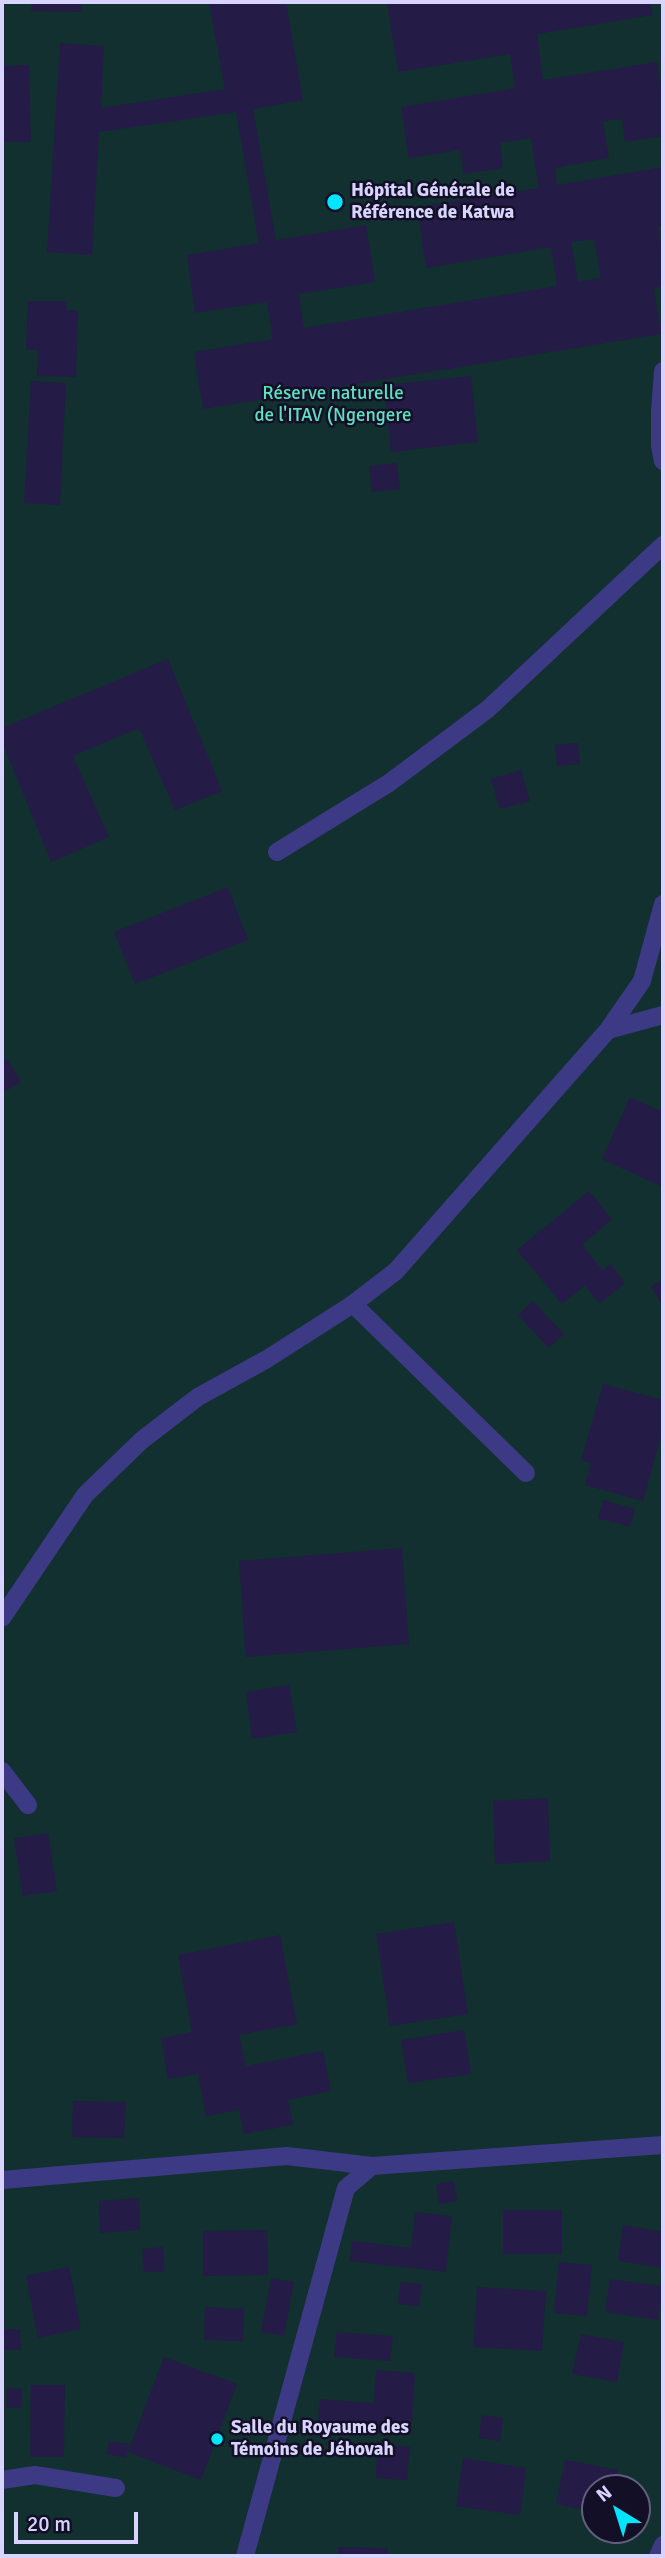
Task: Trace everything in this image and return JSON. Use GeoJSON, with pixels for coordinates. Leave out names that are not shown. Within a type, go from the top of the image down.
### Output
{"type":"FeatureCollection","features":[{"type":"Feature","properties":{"kind":"street"},"geometry":{"type":"LineString","coordinates":[[663,371],[660,435],[663,461]]}},
{"type":"Feature","properties":{"kind":"street"},"geometry":{"type":"LineString","coordinates":[[277,852],[389,783],[488,709],[663,545]]}},
{"type":"Feature","properties":{"kind":"street"},"geometry":{"type":"LineString","coordinates":[[2,1618],[85,1495],[142,1440],[198,1397],[268,1359],[353,1304],[396,1271],[608,1030],[642,981],[663,904]]}},
{"type":"Feature","properties":{"kind":"street"},"geometry":{"type":"LineString","coordinates":[[608,1030],[663,1015]]}},
{"type":"Feature","properties":{"kind":"street"},"geometry":{"type":"LineString","coordinates":[[353,1304],[526,1473]]}},
{"type":"Feature","properties":{"kind":"street"},"geometry":{"type":"LineString","coordinates":[[2,1771],[28,1805]]}},
{"type":"Feature","properties":{"kind":"street"},"geometry":{"type":"LineString","coordinates":[[2,2180],[287,2156],[372,2166],[663,2145]]}},
{"type":"Feature","properties":{"kind":"street"},"geometry":{"type":"LineString","coordinates":[[245,2556],[346,2188],[372,2166]]}},
{"type":"Feature","properties":{"kind":"street"},"geometry":{"type":"LineString","coordinates":[[2,2480],[35,2475],[116,2488]]}},
{"type":"Feature","properties":{"kind":"street"},"geometry":{"type":"LineString","coordinates":[[658,2556],[663,2545]]}},
{"type":"Feature","properties":{"kind":"green space","name":"Réserve naturelle de l'ITAV (Ngengere"},"geometry":{"type":"Polygon","coordinates":[[[2,2],[663,2],[663,2556],[2,2556],[2,2]]]}},
{"type":"Feature","properties":{"kind":"building"},"geometry":{"type":"Polygon","coordinates":[[[32,2],[82,2],[81,12],[31,11],[32,2]]]}},
{"type":"Feature","properties":{"kind":"building"},"geometry":{"type":"Polygon","coordinates":[[[209,2],[286,2],[303,100],[253,109],[276,240],[366,225],[375,282],[299,294],[304,328],[557,286],[551,247],[426,268],[417,207],[539,188],[531,138],[500,143],[503,168],[464,174],[460,150],[409,158],[401,107],[515,88],[510,54],[398,72],[387,2],[650,2],[653,15],[537,34],[543,80],[657,62],[663,105],[663,136],[625,142],[622,119],[603,121],[609,158],[555,168],[557,185],[663,167],[663,225],[658,226],[663,260],[663,286],[654,288],[661,334],[203,409],[194,352],[273,339],[267,302],[195,313],[187,255],[259,243],[236,112],[99,132],[92,255],[47,252],[60,43],[104,46],[101,108],[225,89],[209,2]],[[594,239],[571,242],[578,282],[601,278],[594,239]]]}},
{"type":"Feature","properties":{"kind":"building"},"geometry":{"type":"Polygon","coordinates":[[[29,65],[31,142],[2,142],[2,66],[29,65]]]}},
{"type":"Feature","properties":{"kind":"building"},"geometry":{"type":"Polygon","coordinates":[[[28,301],[67,301],[66,310],[78,311],[76,377],[37,376],[38,350],[26,350],[28,301]]]}},
{"type":"Feature","properties":{"kind":"building"},"geometry":{"type":"Polygon","coordinates":[[[471,376],[478,442],[391,452],[384,385],[471,376]]]}},
{"type":"Feature","properties":{"kind":"building"},"geometry":{"type":"Polygon","coordinates":[[[31,381],[66,383],[60,505],[24,503],[31,381]]]}},
{"type":"Feature","properties":{"kind":"building"},"geometry":{"type":"Polygon","coordinates":[[[397,463],[400,489],[372,492],[369,466],[397,463]]]}},
{"type":"Feature","properties":{"kind":"building"},"geometry":{"type":"Polygon","coordinates":[[[168,659],[222,791],[175,810],[139,728],[73,756],[109,837],[51,862],[2,741],[2,728],[168,659]]]}},
{"type":"Feature","properties":{"kind":"building"},"geometry":{"type":"Polygon","coordinates":[[[578,743],[580,764],[557,766],[555,745],[578,743]]]}},
{"type":"Feature","properties":{"kind":"building"},"geometry":{"type":"Polygon","coordinates":[[[521,770],[530,801],[500,809],[491,779],[521,770]]]}},
{"type":"Feature","properties":{"kind":"building"},"geometry":{"type":"Polygon","coordinates":[[[228,887],[248,940],[135,984],[114,932],[228,887]]]}},
{"type":"Feature","properties":{"kind":"building"},"geometry":{"type":"Polygon","coordinates":[[[7,1059],[21,1082],[2,1093],[2,1062],[7,1059]]]}},
{"type":"Feature","properties":{"kind":"building"},"geometry":{"type":"Polygon","coordinates":[[[630,1097],[663,1112],[663,1187],[602,1159],[630,1097]]]}},
{"type":"Feature","properties":{"kind":"building"},"geometry":{"type":"Polygon","coordinates":[[[589,1191],[612,1219],[582,1245],[602,1270],[611,1264],[625,1283],[599,1304],[585,1285],[562,1304],[517,1250],[589,1191]]]}},
{"type":"Feature","properties":{"kind":"building"},"geometry":{"type":"Polygon","coordinates":[[[663,1279],[663,1306],[651,1287],[663,1279]]]}},
{"type":"Feature","properties":{"kind":"building"},"geometry":{"type":"Polygon","coordinates":[[[533,1301],[564,1334],[549,1348],[518,1315],[533,1301]]]}},
{"type":"Feature","properties":{"kind":"building"},"geometry":{"type":"Polygon","coordinates":[[[603,1384],[663,1400],[663,1429],[643,1501],[585,1485],[591,1463],[581,1460],[603,1384]]]}},
{"type":"Feature","properties":{"kind":"building"},"geometry":{"type":"Polygon","coordinates":[[[603,1500],[635,1509],[630,1527],[598,1518],[603,1500]]]}},
{"type":"Feature","properties":{"kind":"building"},"geometry":{"type":"Polygon","coordinates":[[[402,1548],[409,1644],[246,1657],[239,1561],[402,1548]]]}},
{"type":"Feature","properties":{"kind":"building"},"geometry":{"type":"Polygon","coordinates":[[[289,1685],[297,1732],[252,1739],[246,1692],[289,1685]]]}},
{"type":"Feature","properties":{"kind":"building"},"geometry":{"type":"Polygon","coordinates":[[[548,1798],[550,1861],[495,1864],[493,1801],[548,1798]]]}},
{"type":"Feature","properties":{"kind":"building"},"geometry":{"type":"Polygon","coordinates":[[[48,1833],[57,1891],[23,1896],[14,1838],[48,1833]]]}},
{"type":"Feature","properties":{"kind":"building"},"geometry":{"type":"Polygon","coordinates":[[[454,1922],[468,2014],[390,2026],[376,1934],[454,1922]]]}},
{"type":"Feature","properties":{"kind":"building"},"geometry":{"type":"Polygon","coordinates":[[[280,1935],[297,2024],[239,2035],[246,2066],[323,2051],[331,2091],[288,2100],[293,2125],[244,2134],[239,2110],[206,2116],[198,2074],[168,2079],[161,2038],[192,2032],[178,1955],[280,1935]]]}},
{"type":"Feature","properties":{"kind":"building"},"geometry":{"type":"Polygon","coordinates":[[[464,2030],[471,2074],[408,2083],[401,2040],[464,2030]]]}},
{"type":"Feature","properties":{"kind":"building"},"geometry":{"type":"Polygon","coordinates":[[[73,2101],[126,2102],[124,2138],[72,2137],[73,2101]]]}},
{"type":"Feature","properties":{"kind":"building"},"geometry":{"type":"Polygon","coordinates":[[[454,2181],[457,2201],[439,2204],[436,2184],[454,2181]]]}},
{"type":"Feature","properties":{"kind":"building"},"geometry":{"type":"Polygon","coordinates":[[[139,2198],[140,2230],[100,2233],[99,2201],[139,2198]]]}},
{"type":"Feature","properties":{"kind":"building"},"geometry":{"type":"Polygon","coordinates":[[[503,2210],[562,2210],[562,2254],[503,2254],[503,2210]]]}},
{"type":"Feature","properties":{"kind":"building"},"geometry":{"type":"Polygon","coordinates":[[[415,2212],[452,2216],[446,2272],[350,2261],[352,2241],[411,2248],[415,2212]]]}},
{"type":"Feature","properties":{"kind":"building"},"geometry":{"type":"Polygon","coordinates":[[[623,2225],[663,2232],[663,2268],[618,2261],[623,2225]]]}},
{"type":"Feature","properties":{"kind":"building"},"geometry":{"type":"Polygon","coordinates":[[[267,2230],[268,2275],[203,2276],[203,2231],[267,2230]]]}},
{"type":"Feature","properties":{"kind":"building"},"geometry":{"type":"Polygon","coordinates":[[[163,2247],[165,2271],[144,2272],[142,2249],[163,2247]]]}},
{"type":"Feature","properties":{"kind":"building"},"geometry":{"type":"Polygon","coordinates":[[[559,2262],[592,2265],[587,2316],[554,2313],[559,2262]]]}},
{"type":"Feature","properties":{"kind":"building"},"geometry":{"type":"Polygon","coordinates":[[[69,2267],[81,2329],[38,2338],[26,2276],[69,2267]]]}},
{"type":"Feature","properties":{"kind":"building"},"geometry":{"type":"Polygon","coordinates":[[[271,2278],[294,2282],[284,2336],[261,2332],[271,2278]]]}},
{"type":"Feature","properties":{"kind":"building"},"geometry":{"type":"Polygon","coordinates":[[[610,2279],[663,2286],[658,2320],[605,2312],[610,2279]]]}},
{"type":"Feature","properties":{"kind":"building"},"geometry":{"type":"Polygon","coordinates":[[[401,2282],[422,2284],[419,2306],[398,2304],[401,2282]]]}},
{"type":"Feature","properties":{"kind":"building"},"geometry":{"type":"Polygon","coordinates":[[[477,2287],[546,2291],[542,2351],[473,2347],[477,2287]]]}},
{"type":"Feature","properties":{"kind":"building"},"geometry":{"type":"Polygon","coordinates":[[[205,2307],[244,2309],[243,2341],[204,2340],[205,2307]]]}},
{"type":"Feature","properties":{"kind":"building"},"geometry":{"type":"Polygon","coordinates":[[[2,2329],[20,2329],[21,2350],[2,2350],[2,2329]]]}},
{"type":"Feature","properties":{"kind":"building"},"geometry":{"type":"Polygon","coordinates":[[[337,2332],[393,2336],[390,2361],[334,2357],[337,2332]]]}},
{"type":"Feature","properties":{"kind":"building"},"geometry":{"type":"Polygon","coordinates":[[[581,2334],[624,2342],[617,2382],[572,2374],[581,2334]]]}},
{"type":"Feature","properties":{"kind":"building"},"geometry":{"type":"Polygon","coordinates":[[[164,2357],[237,2384],[201,2480],[128,2452],[164,2357]]]}},
{"type":"Feature","properties":{"kind":"building"},"geometry":{"type":"Polygon","coordinates":[[[376,2370],[415,2373],[411,2435],[317,2428],[320,2399],[374,2403],[376,2370]]]}},
{"type":"Feature","properties":{"kind":"building"},"geometry":{"type":"Polygon","coordinates":[[[31,2385],[65,2385],[64,2457],[30,2457],[31,2385]]]}},
{"type":"Feature","properties":{"kind":"building"},"geometry":{"type":"Polygon","coordinates":[[[7,2388],[22,2389],[21,2408],[6,2407],[7,2388]]]}},
{"type":"Feature","properties":{"kind":"building"},"geometry":{"type":"Polygon","coordinates":[[[482,2415],[503,2418],[500,2441],[479,2438],[482,2415]]]}},
{"type":"Feature","properties":{"kind":"building"},"geometry":{"type":"Polygon","coordinates":[[[109,2441],[129,2444],[126,2458],[107,2454],[109,2441]]]}},
{"type":"Feature","properties":{"kind":"building"},"geometry":{"type":"Polygon","coordinates":[[[378,2444],[410,2447],[407,2480],[376,2478],[378,2444]]]}},
{"type":"Feature","properties":{"kind":"building"},"geometry":{"type":"Polygon","coordinates":[[[463,2458],[526,2468],[520,2515],[456,2506],[463,2458]]]}},
{"type":"Feature","properties":{"kind":"building"},"geometry":{"type":"Polygon","coordinates":[[[565,2460],[618,2470],[617,2474],[581,2474],[581,2509],[556,2504],[565,2460]]]}},
{"type":"Feature","properties":{"kind":"building"},"geometry":{"type":"Polygon","coordinates":[[[338,2547],[388,2548],[388,2556],[338,2556],[338,2547]]]}},
{"type":"Feature","properties":{"kind":"place","name":"Hôpital Générale de Référence de Katwa"},"geometry":{"type":"Point","coordinates":[335,202]}},
{"type":"Feature","properties":{"kind":"place","name":"Salle du Royaume des Témoins de Jéhovah"},"geometry":{"type":"Point","coordinates":[217,2439]}}]}
